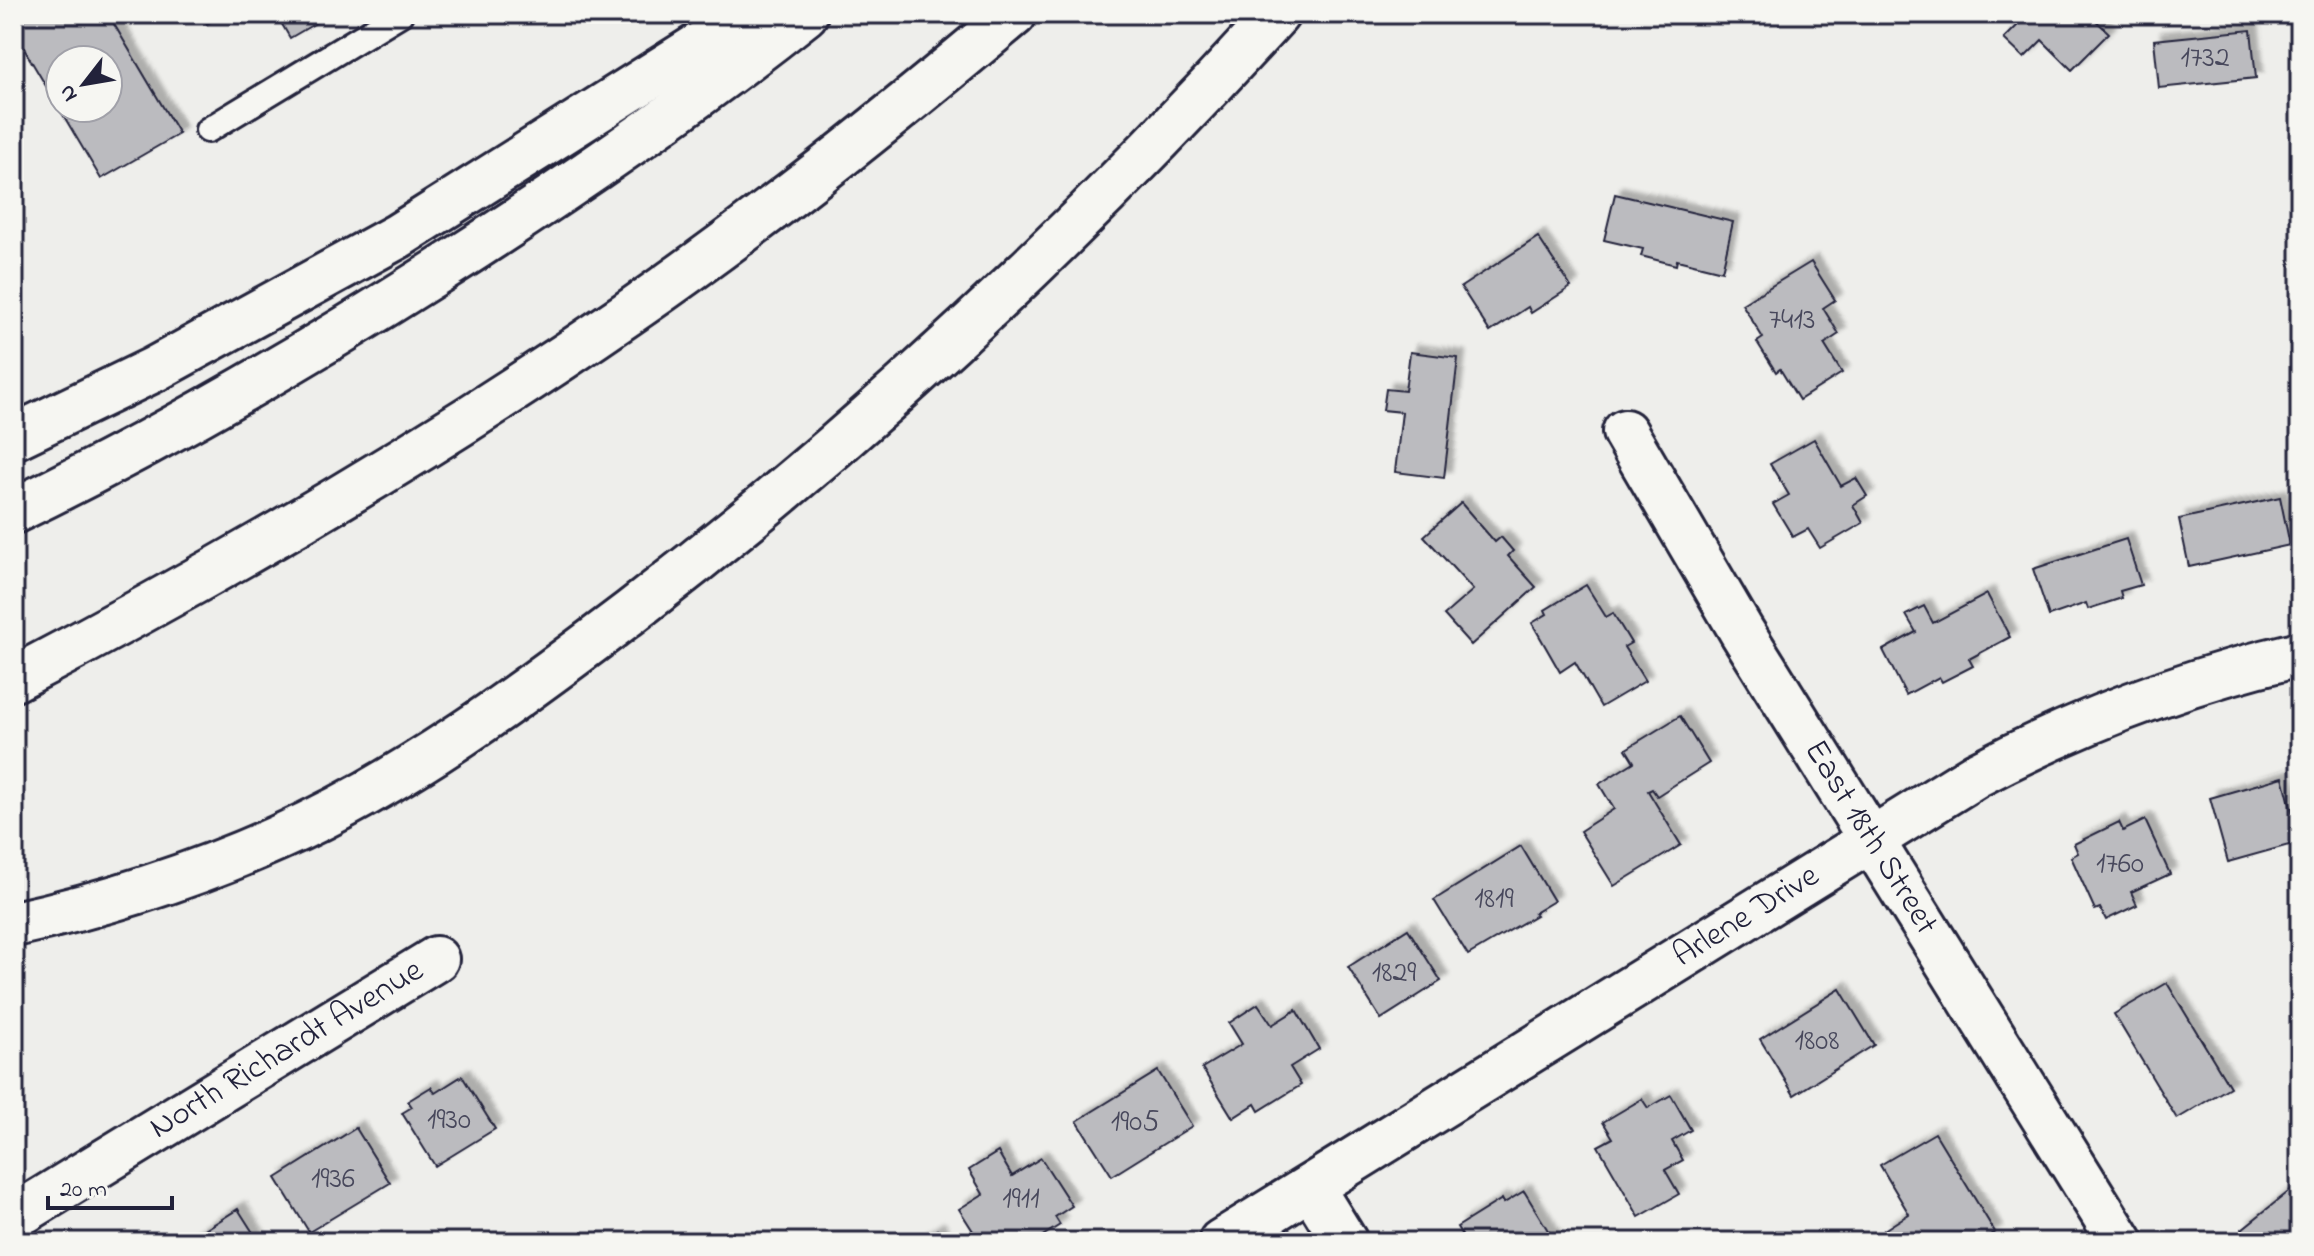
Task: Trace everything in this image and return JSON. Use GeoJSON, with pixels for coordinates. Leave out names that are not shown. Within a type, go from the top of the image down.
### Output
{"type":"FeatureCollection","features":[{"type":"Feature","properties":{"kind":"main road"},"geometry":{"type":"LineString","coordinates":[[14,437],[155,369],[398,236],[749,14]]}},
{"type":"Feature","properties":{"kind":"main road"},"geometry":{"type":"LineString","coordinates":[[14,511],[82,478],[360,321],[546,202],[805,14]]}},
{"type":"Feature","properties":{"kind":"main road"},"geometry":{"type":"LineString","coordinates":[[14,679],[155,606],[360,487],[506,395],[628,313],[779,204],[912,100],[1014,14]]}},
{"type":"Feature","properties":{"kind":"main road"},"geometry":{"type":"LineString","coordinates":[[14,924],[84,908],[145,889],[280,837],[410,768],[507,703],[739,528],[934,362],[1040,262],[1177,124],[1277,14]]}},
{"type":"Feature","properties":{"kind":"main road","name":"East 18th Street"},"geometry":{"type":"LineString","coordinates":[[1625,432],[1742,632],[2121,1242]]}},
{"type":"Feature","properties":{"kind":"main road","name":"Arlene Drive"},"geometry":{"type":"LineString","coordinates":[[1221,1242],[1976,775],[2081,724],[2211,677],[2300,654]]}},
{"type":"Feature","properties":{"kind":"main road","name":"North Richardt Avenue"},"geometry":{"type":"LineString","coordinates":[[14,1217],[436,959]]}},
{"type":"Feature","properties":{"kind":"main road"},"geometry":{"type":"LineString","coordinates":[[1311,1187],[1345,1242]]}},
{"type":"Feature","properties":{"kind":"lane"},"geometry":{"type":"LineString","coordinates":[[208,130],[400,14]]}},
{"type":"Feature","properties":{"kind":"building"},"geometry":{"type":"Polygon","coordinates":[[[14,14],[108,14],[179,134],[101,179],[68,124],[124,124],[124,44],[44,44],[44,83],[14,32],[14,14]]]}},
{"type":"Feature","properties":{"kind":"building"},"geometry":{"type":"Polygon","coordinates":[[[201,14],[224,14],[207,24],[201,14]]]}},
{"type":"Feature","properties":{"kind":"building"},"geometry":{"type":"Polygon","coordinates":[[[276,14],[331,14],[290,38],[276,14]]]}},
{"type":"Feature","properties":{"kind":"building"},"geometry":{"type":"Polygon","coordinates":[[[2015,14],[2089,14],[2109,33],[2072,70],[2042,40],[2024,58],[2004,39],[2022,21],[2015,14]]]}},
{"type":"Feature","properties":{"kind":"building"},"geometry":{"type":"Polygon","coordinates":[[[2290,14],[2300,14],[2300,30],[2290,14]]]}},
{"type":"Feature","properties":{"kind":"building"},"geometry":{"type":"Polygon","coordinates":[[[2251,30],[2256,78],[2159,88],[2154,40],[2251,30]]]}},
{"type":"Feature","properties":{"kind":"building"},"geometry":{"type":"Polygon","coordinates":[[[1615,194],[1733,222],[1722,271],[1677,260],[1676,265],[1641,256],[1643,249],[1604,240],[1615,194]]]}},
{"type":"Feature","properties":{"kind":"building"},"geometry":{"type":"Polygon","coordinates":[[[1538,237],[1571,287],[1531,313],[1528,307],[1490,332],[1461,287],[1538,237]]]}},
{"type":"Feature","properties":{"kind":"building"},"geometry":{"type":"Polygon","coordinates":[[[1811,262],[1835,300],[1823,308],[1839,334],[1824,344],[1842,373],[1799,400],[1780,369],[1776,372],[1757,342],[1763,338],[1742,304],[1811,262]]]}},
{"type":"Feature","properties":{"kind":"building"},"geometry":{"type":"Polygon","coordinates":[[[1410,352],[1458,358],[1444,478],[1395,472],[1402,412],[1383,410],[1386,389],[1405,391],[1410,352]]]}},
{"type":"Feature","properties":{"kind":"building"},"geometry":{"type":"Polygon","coordinates":[[[1814,439],[1841,486],[1856,478],[1867,496],[1853,505],[1863,523],[1820,548],[1808,529],[1793,537],[1773,504],[1789,495],[1770,464],[1814,439]]]}},
{"type":"Feature","properties":{"kind":"building"},"geometry":{"type":"Polygon","coordinates":[[[2280,497],[2290,545],[2189,567],[2179,519],[2280,497]]]}},
{"type":"Feature","properties":{"kind":"building"},"geometry":{"type":"Polygon","coordinates":[[[1461,503],[1495,542],[1501,537],[1513,551],[1508,556],[1536,587],[1471,645],[1444,615],[1473,590],[1424,536],[1461,503]]]}},
{"type":"Feature","properties":{"kind":"building"},"geometry":{"type":"Polygon","coordinates":[[[2126,539],[2141,585],[2120,591],[2122,598],[2088,609],[2086,603],[2049,616],[2033,569],[2126,539]]]}},
{"type":"Feature","properties":{"kind":"building"},"geometry":{"type":"Polygon","coordinates":[[[1586,585],[1606,617],[1613,613],[1631,643],[1624,647],[1645,681],[1601,707],[1575,662],[1560,672],[1532,623],[1547,614],[1545,610],[1586,585]]]}},
{"type":"Feature","properties":{"kind":"building"},"geometry":{"type":"Polygon","coordinates":[[[1987,594],[2010,637],[1969,659],[1973,666],[1942,682],[1939,677],[1906,695],[1883,650],[1916,632],[1906,615],[1924,606],[1933,623],[1987,594]]]}},
{"type":"Feature","properties":{"kind":"building"},"geometry":{"type":"Polygon","coordinates":[[[1680,716],[1709,763],[1657,796],[1652,789],[1648,791],[1681,845],[1614,886],[1580,831],[1614,809],[1599,784],[1634,762],[1626,749],[1680,716]]]}},
{"type":"Feature","properties":{"kind":"building"},"geometry":{"type":"Polygon","coordinates":[[[2283,777],[2300,842],[2228,862],[2210,798],[2283,777]]]}},
{"type":"Feature","properties":{"kind":"building"},"geometry":{"type":"Polygon","coordinates":[[[2145,820],[2170,874],[2131,892],[2137,905],[2106,920],[2100,908],[2095,910],[2071,857],[2078,853],[2074,844],[2119,822],[2123,831],[2145,820]]]}},
{"type":"Feature","properties":{"kind":"building"},"geometry":{"type":"Polygon","coordinates":[[[1521,846],[1554,901],[1468,955],[1434,900],[1521,846]]]}},
{"type":"Feature","properties":{"kind":"building"},"geometry":{"type":"Polygon","coordinates":[[[1408,929],[1441,981],[1381,1019],[1348,967],[1408,929]]]}},
{"type":"Feature","properties":{"kind":"building"},"geometry":{"type":"Polygon","coordinates":[[[2167,983],[2230,1087],[2177,1119],[2114,1014],[2167,983]]]}},
{"type":"Feature","properties":{"kind":"building"},"geometry":{"type":"Polygon","coordinates":[[[1840,989],[1874,1045],[1794,1095],[1760,1039],[1840,989]]]}},
{"type":"Feature","properties":{"kind":"building"},"geometry":{"type":"Polygon","coordinates":[[[1258,1004],[1272,1025],[1296,1010],[1319,1049],[1290,1067],[1301,1085],[1259,1111],[1255,1104],[1233,1118],[1202,1068],[1242,1044],[1229,1023],[1258,1004]]]}},
{"type":"Feature","properties":{"kind":"building"},"geometry":{"type":"Polygon","coordinates":[[[1158,1071],[1192,1126],[1112,1176],[1077,1121],[1158,1071]]]}},
{"type":"Feature","properties":{"kind":"building"},"geometry":{"type":"Polygon","coordinates":[[[462,1076],[495,1129],[435,1166],[402,1113],[412,1107],[408,1101],[431,1087],[435,1093],[462,1076]]]}},
{"type":"Feature","properties":{"kind":"building"},"geometry":{"type":"Polygon","coordinates":[[[1671,1095],[1691,1130],[1672,1141],[1683,1160],[1665,1170],[1679,1194],[1639,1217],[1598,1146],[1613,1138],[1603,1122],[1642,1099],[1648,1108],[1671,1095]]]}},
{"type":"Feature","properties":{"kind":"building"},"geometry":{"type":"Polygon","coordinates":[[[356,1128],[390,1183],[309,1232],[276,1178],[356,1128]]]}},
{"type":"Feature","properties":{"kind":"building"},"geometry":{"type":"Polygon","coordinates":[[[1935,1133],[1995,1232],[1978,1242],[1891,1242],[1884,1230],[1909,1214],[1880,1165],[1935,1133]]]}},
{"type":"Feature","properties":{"kind":"building"},"geometry":{"type":"Polygon","coordinates":[[[998,1152],[1012,1176],[1041,1158],[1072,1206],[1055,1217],[1060,1225],[1033,1242],[980,1242],[959,1209],[983,1194],[969,1170],[998,1152]]]}},
{"type":"Feature","properties":{"kind":"building"},"geometry":{"type":"Polygon","coordinates":[[[2292,1189],[2300,1198],[2300,1242],[2252,1242],[2242,1229],[2292,1189]]]}},
{"type":"Feature","properties":{"kind":"building"},"geometry":{"type":"Polygon","coordinates":[[[1524,1191],[1555,1242],[1466,1242],[1457,1227],[1502,1199],[1504,1203],[1524,1191]]]}},
{"type":"Feature","properties":{"kind":"building"},"geometry":{"type":"Polygon","coordinates":[[[238,1209],[259,1242],[186,1242],[238,1209]]]}},
{"type":"Feature","properties":{"kind":"building"},"geometry":{"type":"Polygon","coordinates":[[[937,1230],[944,1242],[918,1242],[937,1230]]]}}]}
